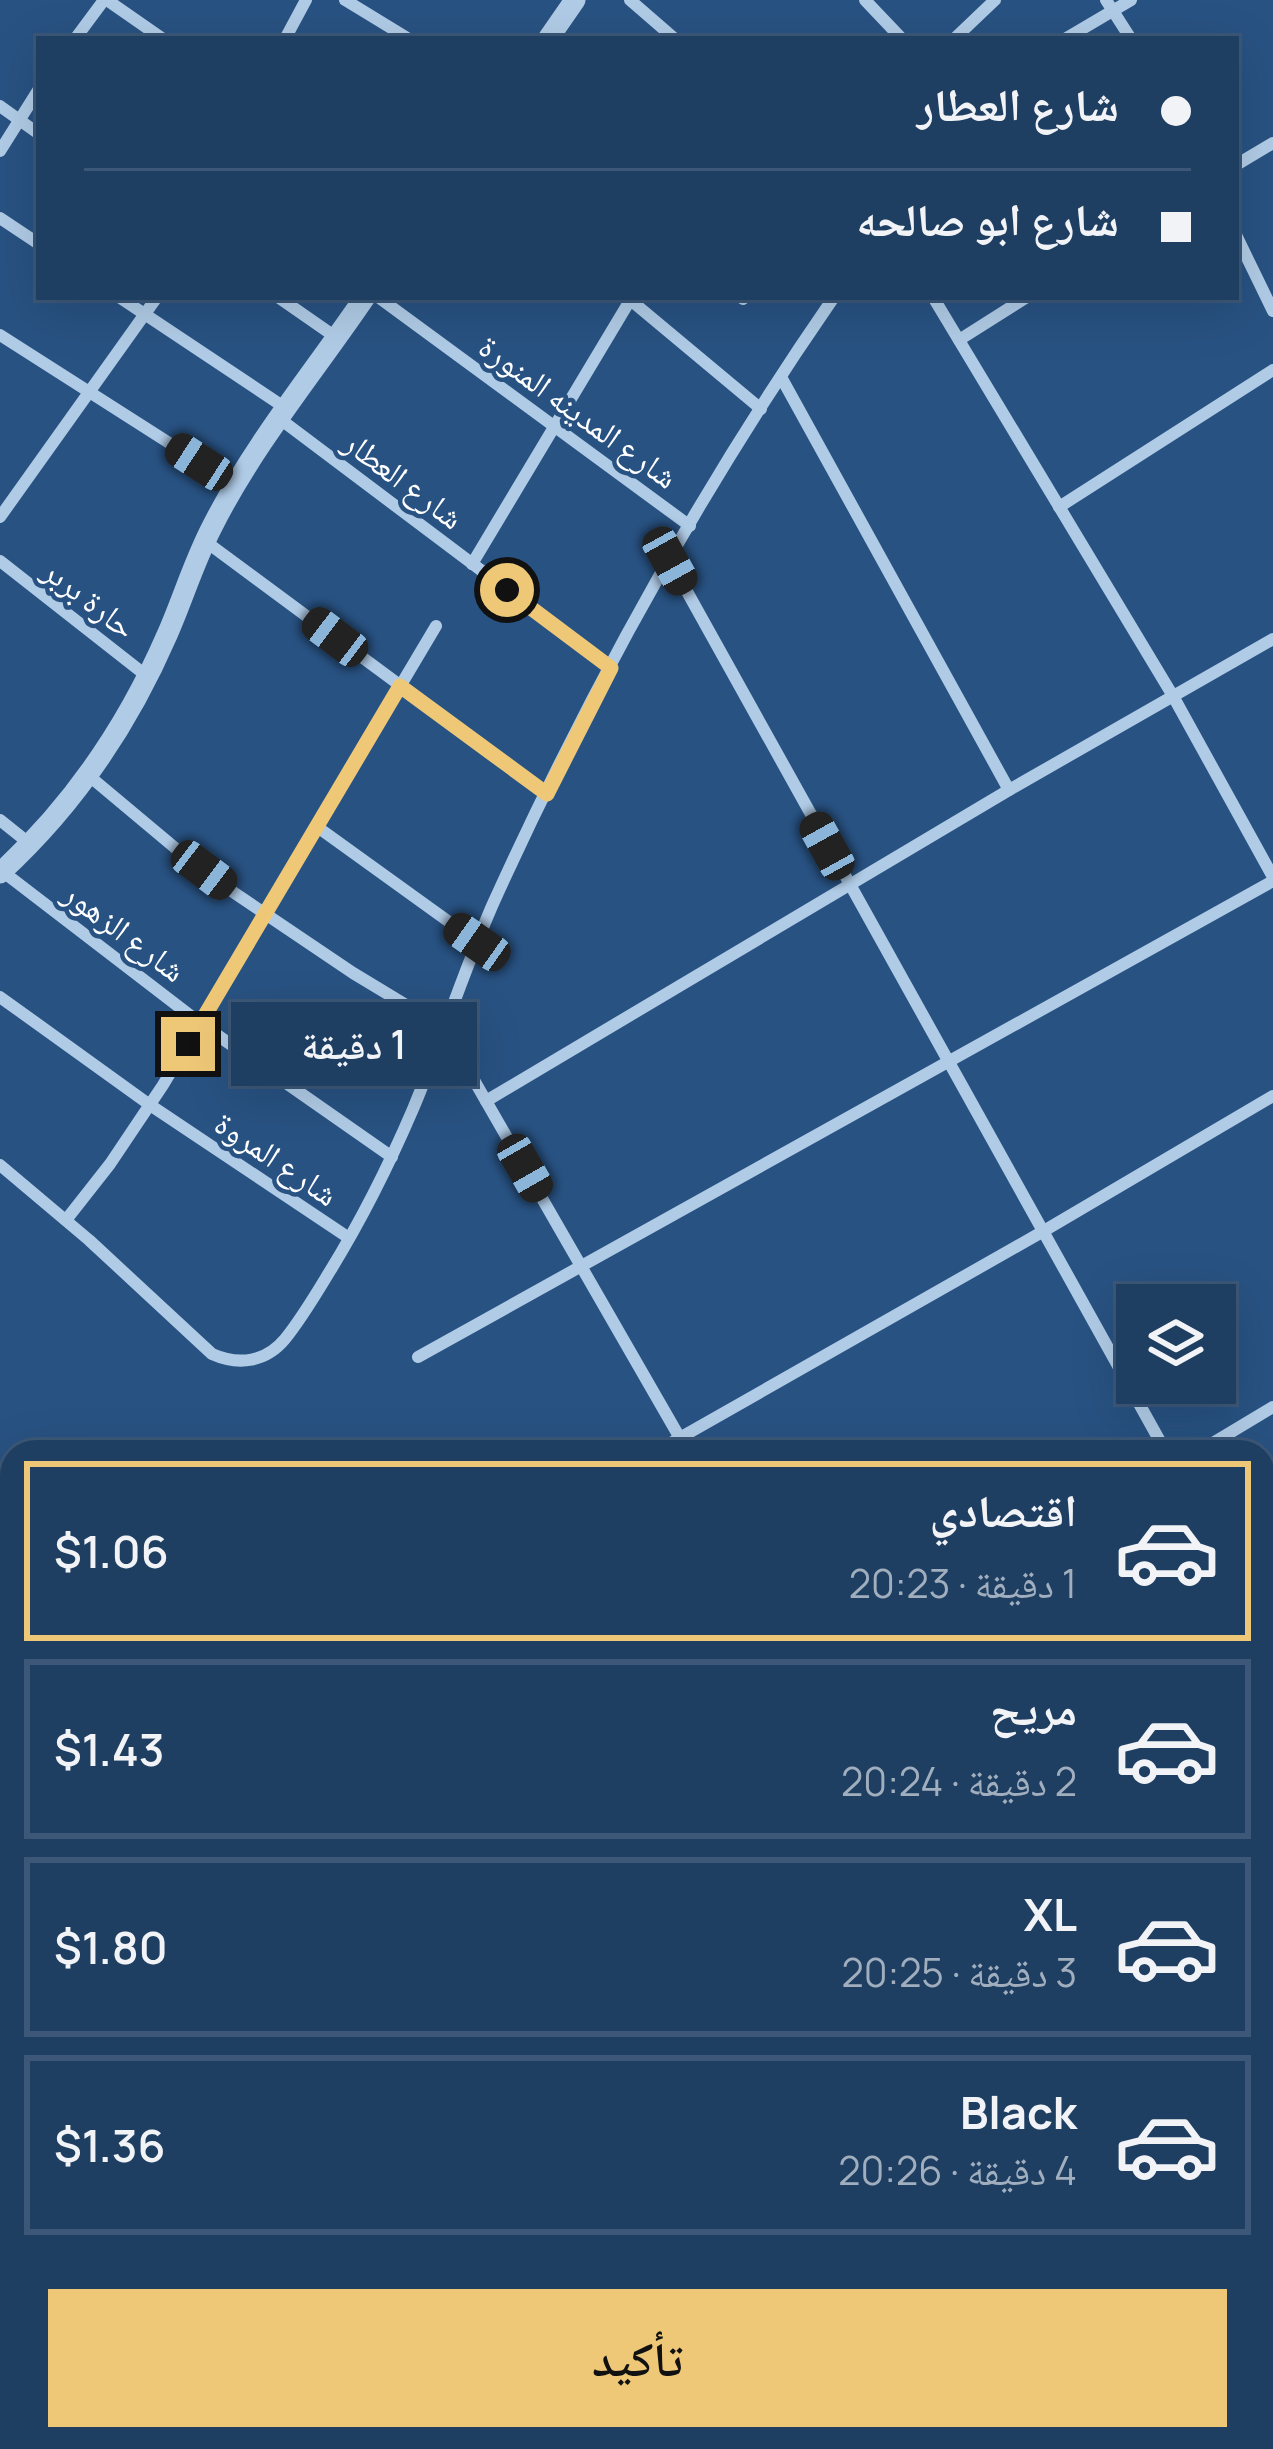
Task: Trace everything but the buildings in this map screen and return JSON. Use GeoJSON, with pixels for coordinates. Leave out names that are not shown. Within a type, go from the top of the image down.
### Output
{"type":"FeatureCollection","features":[{"type":"Feature","properties":{"kind":"street"},"geometry":{"type":"LineString","coordinates":[[77,36],[106,0],[160,36]]}},
{"type":"Feature","properties":{"kind":"street"},"geometry":{"type":"LineString","coordinates":[[287,36],[306,0]]}},
{"type":"Feature","properties":{"kind":"street"},"geometry":{"type":"LineString","coordinates":[[345,0],[404,36]]}},
{"type":"Feature","properties":{"kind":"street"},"geometry":{"type":"LineString","coordinates":[[550,36],[575,0]]}},
{"type":"Feature","properties":{"kind":"street"},"geometry":{"type":"LineString","coordinates":[[630,0],[672,36]]}},
{"type":"Feature","properties":{"kind":"street"},"geometry":{"type":"LineString","coordinates":[[865,0],[899,36]]}},
{"type":"Feature","properties":{"kind":"street"},"geometry":{"type":"LineString","coordinates":[[957,36],[995,0]]}},
{"type":"Feature","properties":{"kind":"street"},"geometry":{"type":"LineString","coordinates":[[1069,36],[1110,4],[1131,0]]}},
{"type":"Feature","properties":{"kind":"street"},"geometry":{"type":"LineString","coordinates":[[1110,4],[1129,36]]}},
{"type":"Feature","properties":{"kind":"street"},"geometry":{"type":"LineString","coordinates":[[0,151],[36,93]]}},
{"type":"Feature","properties":{"kind":"street"},"geometry":{"type":"LineString","coordinates":[[0,106],[36,132]]}},
{"type":"Feature","properties":{"kind":"street"},"geometry":{"type":"LineString","coordinates":[[1239,163],[1273,143]]}},
{"type":"Feature","properties":{"kind":"street"},"geometry":{"type":"LineString","coordinates":[[0,218],[36,242]]}},
{"type":"Feature","properties":{"kind":"street"},"geometry":{"type":"LineString","coordinates":[[1239,242],[1273,311]]}},
{"type":"Feature","properties":{"kind":"street","name":"شارع العطار"},"geometry":{"type":"LineString","coordinates":[[123,300],[284,414],[611,668]]}},
{"type":"Feature","properties":{"kind":"street"},"geometry":{"type":"LineString","coordinates":[[0,517],[155,300]]}},
{"type":"Feature","properties":{"kind":"street"},"geometry":{"type":"LineString","coordinates":[[282,300],[337,338]]}},
{"type":"Feature","properties":{"kind":"street"},"geometry":{"type":"LineString","coordinates":[[1,872],[88,775],[113,738],[148,677],[205,541],[235,485],[363,300]]}},
{"type":"Feature","properties":{"kind":"street","name":"شارع المدينه المنورة"},"geometry":{"type":"LineString","coordinates":[[382,300],[690,526]]}},
{"type":"Feature","properties":{"kind":"street"},"geometry":{"type":"LineString","coordinates":[[472,564],[629,300]]}},
{"type":"Feature","properties":{"kind":"street"},"geometry":{"type":"LineString","coordinates":[[632,300],[761,409]]}},
{"type":"Feature","properties":{"kind":"street"},"geometry":{"type":"LineString","coordinates":[[0,1165],[204,1348],[231,1361],[263,1357],[280,1345],[313,1299],[392,1157],[477,942],[611,668],[690,526],[832,300]]}},
{"type":"Feature","properties":{"kind":"street"},"geometry":{"type":"LineString","coordinates":[[418,1357],[1273,879],[1173,696],[935,300]]}},
{"type":"Feature","properties":{"kind":"street"},"geometry":{"type":"LineString","coordinates":[[959,340],[1022,300]]}},
{"type":"Feature","properties":{"kind":"street"},"geometry":{"type":"LineString","coordinates":[[0,335],[235,485]]}},
{"type":"Feature","properties":{"kind":"street"},"geometry":{"type":"LineString","coordinates":[[1059,507],[1273,370]]}},
{"type":"Feature","properties":{"kind":"street"},"geometry":{"type":"LineString","coordinates":[[781,377],[1009,790]]}},
{"type":"Feature","properties":{"kind":"street"},"geometry":{"type":"LineString","coordinates":[[205,541],[547,794]]}},
{"type":"Feature","properties":{"kind":"street","name":"حارة بربر"},"geometry":{"type":"LineString","coordinates":[[0,561],[148,677]]}},
{"type":"Feature","properties":{"kind":"street"},"geometry":{"type":"LineString","coordinates":[[670,561],[1159,1440]]}},
{"type":"Feature","properties":{"kind":"street"},"geometry":{"type":"LineString","coordinates":[[66,1220],[150,1106],[436,626]]}},
{"type":"Feature","properties":{"kind":"street"},"geometry":{"type":"LineString","coordinates":[[486,1101],[1273,639]]}},
{"type":"Feature","properties":{"kind":"street"},"geometry":{"type":"LineString","coordinates":[[88,775],[264,914],[444,1028],[680,1439],[1273,1096]]}},
{"type":"Feature","properties":{"kind":"street"},"geometry":{"type":"LineString","coordinates":[[0,820],[30,844]]}},
{"type":"Feature","properties":{"kind":"street"},"geometry":{"type":"LineString","coordinates":[[316,826],[477,942]]}},
{"type":"Feature","properties":{"kind":"street","name":"شارع الزهور"},"geometry":{"type":"LineString","coordinates":[[1,872],[200,1023],[392,1157]]}},
{"type":"Feature","properties":{"kind":"street","name":"شارع المروة"},"geometry":{"type":"LineString","coordinates":[[0,997],[150,1106],[349,1238]]}},
{"type":"Feature","properties":{"kind":"street"},"geometry":{"type":"LineString","coordinates":[[1218,1440],[1273,1407]]}},
{"type":"Feature","properties":{"kind":"route"},"geometry":{"type":"LineString","coordinates":[[188,1044],[400,686],[547,794],[611,668],[507,590]]}}]}
